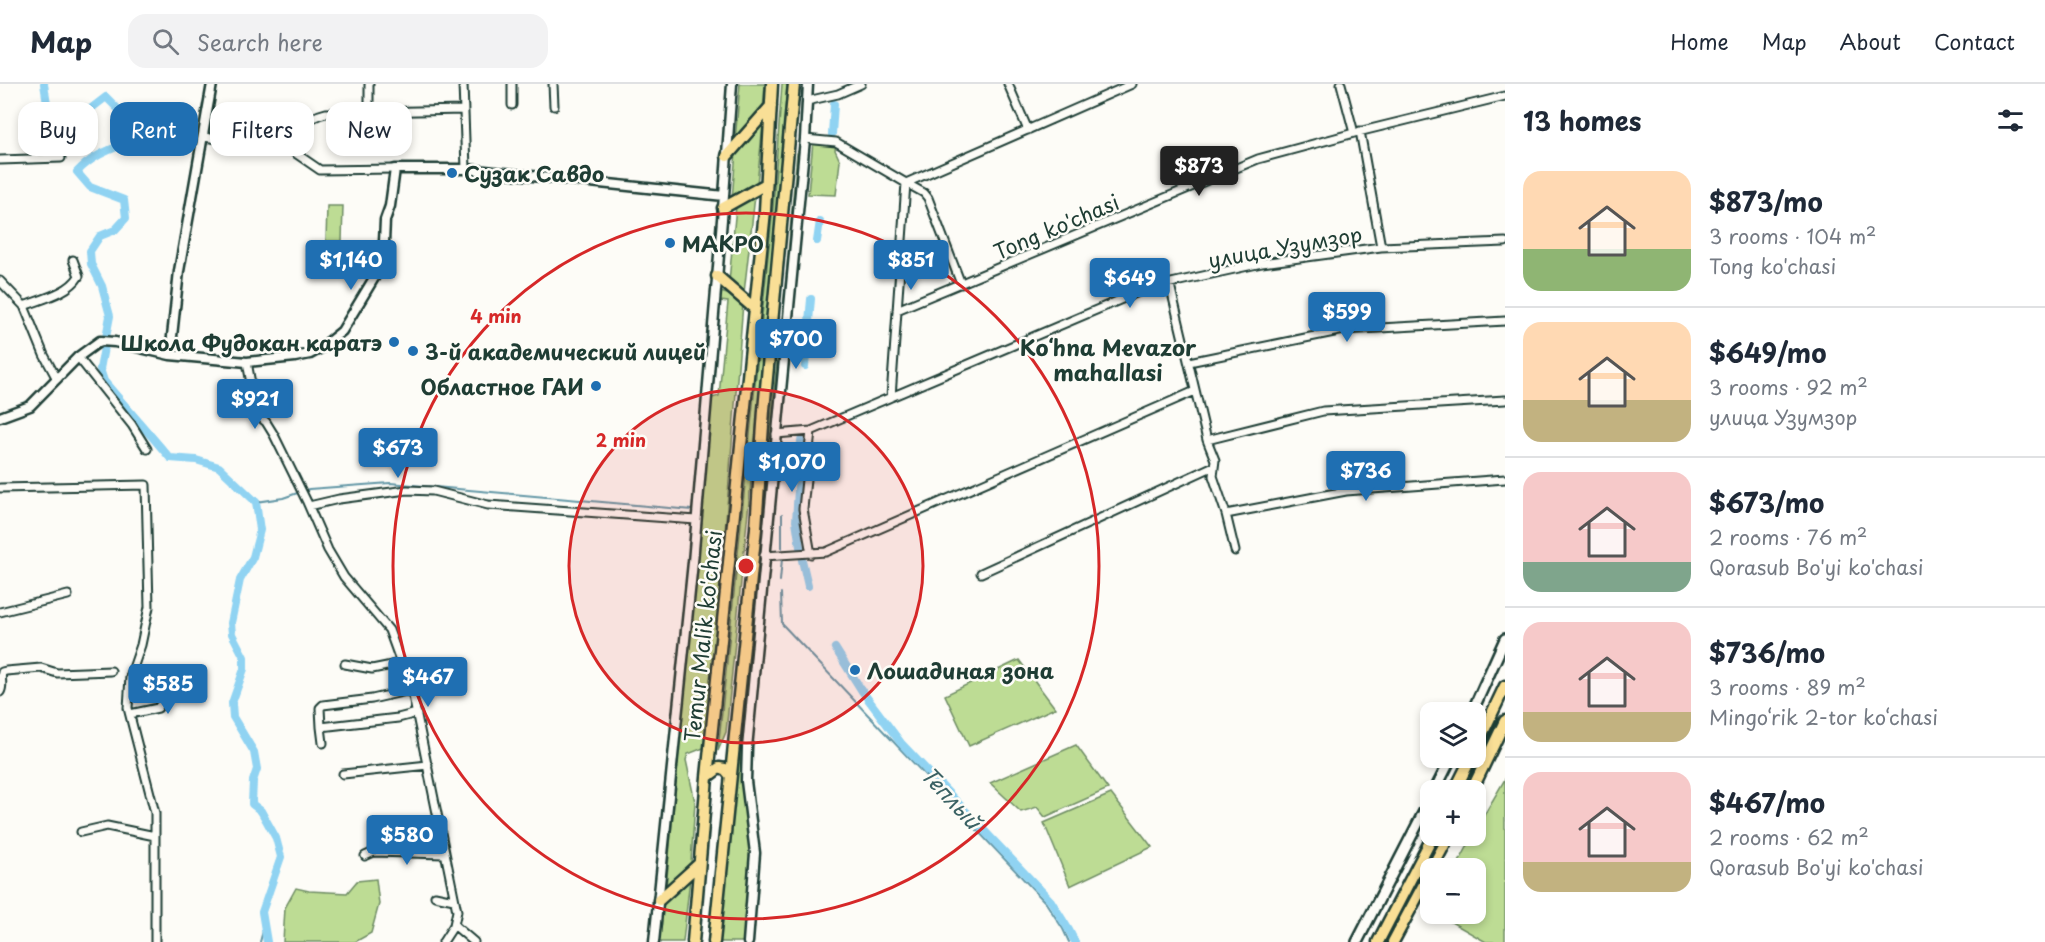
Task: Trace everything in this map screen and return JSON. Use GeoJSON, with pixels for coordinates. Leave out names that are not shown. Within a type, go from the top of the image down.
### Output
{"type":"FeatureCollection","features":[{"type":"Feature","properties":{"kind":"highway","name":"Temur Malik ko'chasi"},"geometry":{"type":"LineString","coordinates":[[693,942],[707,777],[755,309],[772,84]]}},
{"type":"Feature","properties":{"kind":"highway","name":"Temur Malik ko'chasi"},"geometry":{"type":"LineString","coordinates":[[714,942],[756,523],[794,84]]}},
{"type":"Feature","properties":{"kind":"highway"},"geometry":{"type":"LineString","coordinates":[[727,156],[772,106]]}},
{"type":"Feature","properties":{"kind":"highway"},"geometry":{"type":"LineString","coordinates":[[723,208],[766,184]]}},
{"type":"Feature","properties":{"kind":"highway"},"geometry":{"type":"LineString","coordinates":[[717,276],[755,309]]}},
{"type":"Feature","properties":{"kind":"highway"},"geometry":{"type":"LineString","coordinates":[[1486,726],[1505,686]]}},
{"type":"Feature","properties":{"kind":"highway"},"geometry":{"type":"LineString","coordinates":[[1477,780],[1505,721]]}},
{"type":"Feature","properties":{"kind":"highway"},"geometry":{"type":"LineString","coordinates":[[707,777],[719,768],[725,769],[730,775]]}},
{"type":"Feature","properties":{"kind":"highway"},"geometry":{"type":"LineString","coordinates":[[1378,942],[1428,846]]}},
{"type":"Feature","properties":{"kind":"highway"},"geometry":{"type":"LineString","coordinates":[[659,900],[699,864]]}},
{"type":"Feature","properties":{"kind":"highway"},"geometry":{"type":"LineString","coordinates":[[1393,942],[1420,892]]}},
{"type":"Feature","properties":{"kind":"main road"},"geometry":{"type":"LineString","coordinates":[[1477,702],[1505,639]]}},
{"type":"Feature","properties":{"kind":"main road"},"geometry":{"type":"LineString","coordinates":[[1357,942],[1420,819]]}},
{"type":"Feature","properties":{"kind":"street"},"geometry":{"type":"LineString","coordinates":[[170,355],[179,271],[212,84]]}},
{"type":"Feature","properties":{"kind":"street"},"geometry":{"type":"LineString","coordinates":[[369,84],[369,102]]}},
{"type":"Feature","properties":{"kind":"street"},"geometry":{"type":"LineString","coordinates":[[463,84],[466,169]]}},
{"type":"Feature","properties":{"kind":"street"},"geometry":{"type":"LineString","coordinates":[[512,84],[512,105]]}},
{"type":"Feature","properties":{"kind":"street"},"geometry":{"type":"LineString","coordinates":[[553,84],[554,106]]}},
{"type":"Feature","properties":{"kind":"street"},"geometry":{"type":"LineString","coordinates":[[654,942],[696,520],[732,84]]}},
{"type":"Feature","properties":{"kind":"street"},"geometry":{"type":"LineString","coordinates":[[748,942],[755,853],[746,781],[746,759],[805,138],[808,84]]}},
{"type":"Feature","properties":{"kind":"street"},"geometry":{"type":"LineString","coordinates":[[807,101],[838,94],[861,84]]}},
{"type":"Feature","properties":{"kind":"street"},"geometry":{"type":"LineString","coordinates":[[1008,84],[1028,130]]}},
{"type":"Feature","properties":{"kind":"street"},"geometry":{"type":"LineString","coordinates":[[906,183],[1132,84]]}},
{"type":"Feature","properties":{"kind":"street"},"geometry":{"type":"LineString","coordinates":[[1341,84],[1357,132],[1381,247]]}},
{"type":"Feature","properties":{"kind":"street","name":"Tong ko'chasi"},"geometry":{"type":"LineString","coordinates":[[897,310],[1258,159],[1505,96]]}},
{"type":"Feature","properties":{"kind":"street"},"geometry":{"type":"LineString","coordinates":[[412,111],[463,110]]}},
{"type":"Feature","properties":{"kind":"street"},"geometry":{"type":"LineString","coordinates":[[203,137],[210,138]]}},
{"type":"Feature","properties":{"kind":"street"},"geometry":{"type":"LineString","coordinates":[[805,138],[836,142],[924,193],[928,198],[961,284]]}},
{"type":"Feature","properties":{"kind":"street"},"geometry":{"type":"LineString","coordinates":[[300,156],[320,170],[466,169],[724,196]]}},
{"type":"Feature","properties":{"kind":"street"},"geometry":{"type":"LineString","coordinates":[[0,160],[61,158]]}},
{"type":"Feature","properties":{"kind":"street"},"geometry":{"type":"LineString","coordinates":[[0,417],[30,406],[78,357],[100,341],[115,342],[170,355],[247,362],[310,354],[327,345],[342,331],[380,268],[384,242],[384,220],[390,206],[395,169]]}},
{"type":"Feature","properties":{"kind":"street"},"geometry":{"type":"LineString","coordinates":[[891,397],[906,183]]}},
{"type":"Feature","properties":{"kind":"street","name":"улица Узумзор"},"geometry":{"type":"LineString","coordinates":[[776,434],[811,431],[1148,288],[1262,263],[1381,247],[1505,242]]}},
{"type":"Feature","properties":{"kind":"street"},"geometry":{"type":"LineString","coordinates":[[24,306],[64,290],[76,280],[79,276],[73,260]]}},
{"type":"Feature","properties":{"kind":"street"},"geometry":{"type":"LineString","coordinates":[[0,281],[24,306],[44,355],[57,379]]}},
{"type":"Feature","properties":{"kind":"street"},"geometry":{"type":"LineString","coordinates":[[1170,285],[1207,440],[1215,460],[1213,476],[1235,551]]}},
{"type":"Feature","properties":{"kind":"street"},"geometry":{"type":"LineString","coordinates":[[1189,362],[1344,330],[1505,321]]}},
{"type":"Feature","properties":{"kind":"street"},"geometry":{"type":"LineString","coordinates":[[78,357],[132,425],[147,449]]}},
{"type":"Feature","properties":{"kind":"street"},"geometry":{"type":"LineString","coordinates":[[247,362],[258,412],[274,435],[328,550],[344,577],[389,630],[402,663],[417,713],[457,911],[454,925],[443,942]]}},
{"type":"Feature","properties":{"kind":"street"},"geometry":{"type":"LineString","coordinates":[[764,556],[826,552],[1195,391]]}},
{"type":"Feature","properties":{"kind":"street"},"geometry":{"type":"LineString","coordinates":[[1207,440],[1323,411],[1505,400]]}},
{"type":"Feature","properties":{"kind":"street"},"geometry":{"type":"LineString","coordinates":[[811,431],[803,509],[812,554]]}},
{"type":"Feature","properties":{"kind":"street"},"geometry":{"type":"LineString","coordinates":[[981,573],[1214,466]]}},
{"type":"Feature","properties":{"kind":"street"},"geometry":{"type":"LineString","coordinates":[[1226,514],[1346,491],[1505,479]]}},
{"type":"Feature","properties":{"kind":"street"},"geometry":{"type":"LineString","coordinates":[[0,488],[146,485],[149,607],[141,645],[130,676],[128,708],[155,813],[155,942]]}},
{"type":"Feature","properties":{"kind":"street"},"geometry":{"type":"LineString","coordinates":[[309,506],[339,499],[407,490],[434,491],[488,505],[696,520]]}},
{"type":"Feature","properties":{"kind":"street"},"geometry":{"type":"LineString","coordinates":[[756,523],[766,535]]}},
{"type":"Feature","properties":{"kind":"street"},"geometry":{"type":"LineString","coordinates":[[0,612],[68,595]]}},
{"type":"Feature","properties":{"kind":"street"},"geometry":{"type":"LineString","coordinates":[[741,669],[755,654]]}},
{"type":"Feature","properties":{"kind":"street"},"geometry":{"type":"LineString","coordinates":[[345,664],[372,669],[402,663]]}},
{"type":"Feature","properties":{"kind":"street"},"geometry":{"type":"LineString","coordinates":[[0,692],[2,672],[41,668],[57,673],[111,671]]}},
{"type":"Feature","properties":{"kind":"street"},"geometry":{"type":"LineString","coordinates":[[130,714],[158,708],[161,703],[160,679]]}},
{"type":"Feature","properties":{"kind":"street"},"geometry":{"type":"LineString","coordinates":[[323,743],[321,706],[372,699],[411,690]]}},
{"type":"Feature","properties":{"kind":"street"},"geometry":{"type":"LineString","coordinates":[[321,727],[398,718],[417,713]]}},
{"type":"Feature","properties":{"kind":"street"},"geometry":{"type":"LineString","coordinates":[[343,774],[428,765]]}},
{"type":"Feature","properties":{"kind":"street"},"geometry":{"type":"LineString","coordinates":[[81,832],[107,826],[155,836]]}},
{"type":"Feature","properties":{"kind":"street"},"geometry":{"type":"LineString","coordinates":[[365,856],[374,852],[444,854]]}},
{"type":"Feature","properties":{"kind":"street"},"geometry":{"type":"LineString","coordinates":[[435,896],[454,900]]}},
{"type":"Feature","properties":{"kind":"street"},"geometry":{"type":"LineString","coordinates":[[454,925],[474,942]]}},
{"type":"Feature","properties":{"kind":"green space"},"geometry":{"type":"Polygon","coordinates":[[[740,84],[765,84],[763,110],[735,141],[740,84]]]}},
{"type":"Feature","properties":{"kind":"green space"},"geometry":{"type":"Polygon","coordinates":[[[782,84],[787,84],[778,210],[726,732],[718,751],[773,208],[782,84]]]}},
{"type":"Feature","properties":{"kind":"green space"},"geometry":{"type":"Polygon","coordinates":[[[763,124],[757,184],[732,199],[736,152],[763,124]]]}},
{"type":"Feature","properties":{"kind":"green space"},"geometry":{"type":"Polygon","coordinates":[[[813,142],[836,145],[835,150],[840,161],[836,195],[808,194],[813,142]]]}},
{"type":"Feature","properties":{"kind":"green space"},"geometry":{"type":"Polygon","coordinates":[[[802,146],[786,313],[783,312],[797,153],[802,146]]]}},
{"type":"Feature","properties":{"kind":"green space"},"geometry":{"type":"Polygon","coordinates":[[[755,196],[744,293],[729,282],[736,206],[755,196]]]}},
{"type":"Feature","properties":{"kind":"green space"},"geometry":{"type":"Polygon","coordinates":[[[327,206],[343,206],[342,241],[326,241],[327,206]]]}},
{"type":"Feature","properties":{"kind":"green space"},"geometry":{"type":"Polygon","coordinates":[[[721,292],[743,303],[725,532],[716,553],[715,577],[721,585],[706,747],[688,754],[686,760],[695,802],[691,862],[666,888],[712,398],[719,396],[728,302],[720,301],[721,292]]]}},
{"type":"Feature","properties":{"kind":"green space"},"geometry":{"type":"Polygon","coordinates":[[[779,341],[783,342],[765,526],[761,520],[779,341]]]}},
{"type":"Feature","properties":{"kind":"green space"},"geometry":{"type":"Polygon","coordinates":[[[759,534],[764,540],[753,651],[748,656],[759,534]]]}},
{"type":"Feature","properties":{"kind":"green space"},"geometry":{"type":"Polygon","coordinates":[[[1019,660],[1055,708],[969,746],[945,695],[1019,660]]]}},
{"type":"Feature","properties":{"kind":"green space"},"geometry":{"type":"Polygon","coordinates":[[[752,662],[742,765],[750,856],[743,942],[720,942],[747,667],[752,662]]]}},
{"type":"Feature","properties":{"kind":"green space"},"geometry":{"type":"Polygon","coordinates":[[[1076,745],[1108,789],[1045,817],[1037,807],[1021,812],[990,783],[1076,745]]]}},
{"type":"Feature","properties":{"kind":"green space"},"geometry":{"type":"Polygon","coordinates":[[[1505,779],[1505,942],[1486,942],[1454,924],[1486,924],[1486,858],[1461,858],[1468,846],[1486,846],[1486,812],[1505,779]]]}},
{"type":"Feature","properties":{"kind":"green space"},"geometry":{"type":"Polygon","coordinates":[[[1111,794],[1152,847],[1070,886],[1044,823],[1111,794]]]}},
{"type":"Feature","properties":{"kind":"green space"},"geometry":{"type":"Polygon","coordinates":[[[690,878],[683,942],[659,942],[663,899],[690,878]]]}},
{"type":"Feature","properties":{"kind":"green space"},"geometry":{"type":"Polygon","coordinates":[[[376,879],[379,904],[371,933],[355,942],[283,942],[285,908],[296,888],[347,893],[357,881],[376,879]]]}},
{"type":"Feature","properties":{"kind":"waterway"},"geometry":{"type":"LineString","coordinates":[[44,84],[50,122],[64,125],[76,120],[106,97],[122,113],[124,144],[93,158],[77,172],[90,187],[124,200],[126,218],[115,230],[100,236],[90,251],[91,264],[102,286],[110,316],[100,369],[104,381],[170,458],[196,460],[219,467],[256,502],[260,530],[253,557],[240,580],[231,623],[232,634],[244,657],[244,669],[232,703],[233,717],[254,752],[257,769],[253,781],[252,804],[261,811],[276,838],[281,857],[262,912],[267,942]]}},
{"type":"Feature","properties":{"kind":"waterway","name":"Теплый"},"geometry":{"type":"LineString","coordinates":[[832,134],[834,104]]}},
{"type":"Feature","properties":{"kind":"waterway","name":"Теплый"},"geometry":{"type":"LineString","coordinates":[[817,241],[820,221]]}},
{"type":"Feature","properties":{"kind":"waterway","name":"Теплый"},"geometry":{"type":"LineString","coordinates":[[805,366],[811,299]]}},
{"type":"Feature","properties":{"kind":"waterway","name":"Теплый"},"geometry":{"type":"LineString","coordinates":[[800,547],[796,521],[801,441]]}},
{"type":"Feature","properties":{"kind":"waterway"},"geometry":{"type":"LineString","coordinates":[[256,502],[283,498],[309,489],[390,483],[692,510]]}},
{"type":"Feature","properties":{"kind":"waterway"},"geometry":{"type":"LineString","coordinates":[[782,514],[782,548]]}},
{"type":"Feature","properties":{"kind":"waterway"},"geometry":{"type":"LineString","coordinates":[[780,581],[782,559]]}},
{"type":"Feature","properties":{"kind":"waterway","name":"Теплый"},"geometry":{"type":"LineString","coordinates":[[802,560],[808,586]]}},
{"type":"Feature","properties":{"kind":"waterway"},"geometry":{"type":"LineString","coordinates":[[781,593],[782,624],[1046,903],[1069,942]]}},
{"type":"Feature","properties":{"kind":"waterway","name":"Теплый"},"geometry":{"type":"LineString","coordinates":[[835,648],[862,691],[901,743],[1051,901],[1075,942]]}},
{"type":"Feature","properties":{"kind":"waterway"},"geometry":{"type":"LineString","coordinates":[[260,942],[264,927]]}},
{"type":"Feature","properties":{"kind":"place","name":"Сузак Савдо"},"geometry":{"type":"Point","coordinates":[452,173]}},
{"type":"Feature","properties":{"kind":"place","name":"МАКРО"},"geometry":{"type":"Point","coordinates":[670,243]}},
{"type":"Feature","properties":{"kind":"place","name":"Школа Фудокан каратэ"},"geometry":{"type":"Point","coordinates":[394,342]}},
{"type":"Feature","properties":{"kind":"place","name":"3-й академический лицей"},"geometry":{"type":"Point","coordinates":[413,351]}},
{"type":"Feature","properties":{"kind":"place","name":"Областное ГАИ"},"geometry":{"type":"Point","coordinates":[596,386]}},
{"type":"Feature","properties":{"kind":"place","name":"Лошадиная зона"},"geometry":{"type":"Point","coordinates":[855,670]}},
{"type":"Feature","properties":{"kind":"district","name":"Koʻhna Mevazor mahallasi"},"geometry":{"type":"Point","coordinates":[1108,358]}}]}
